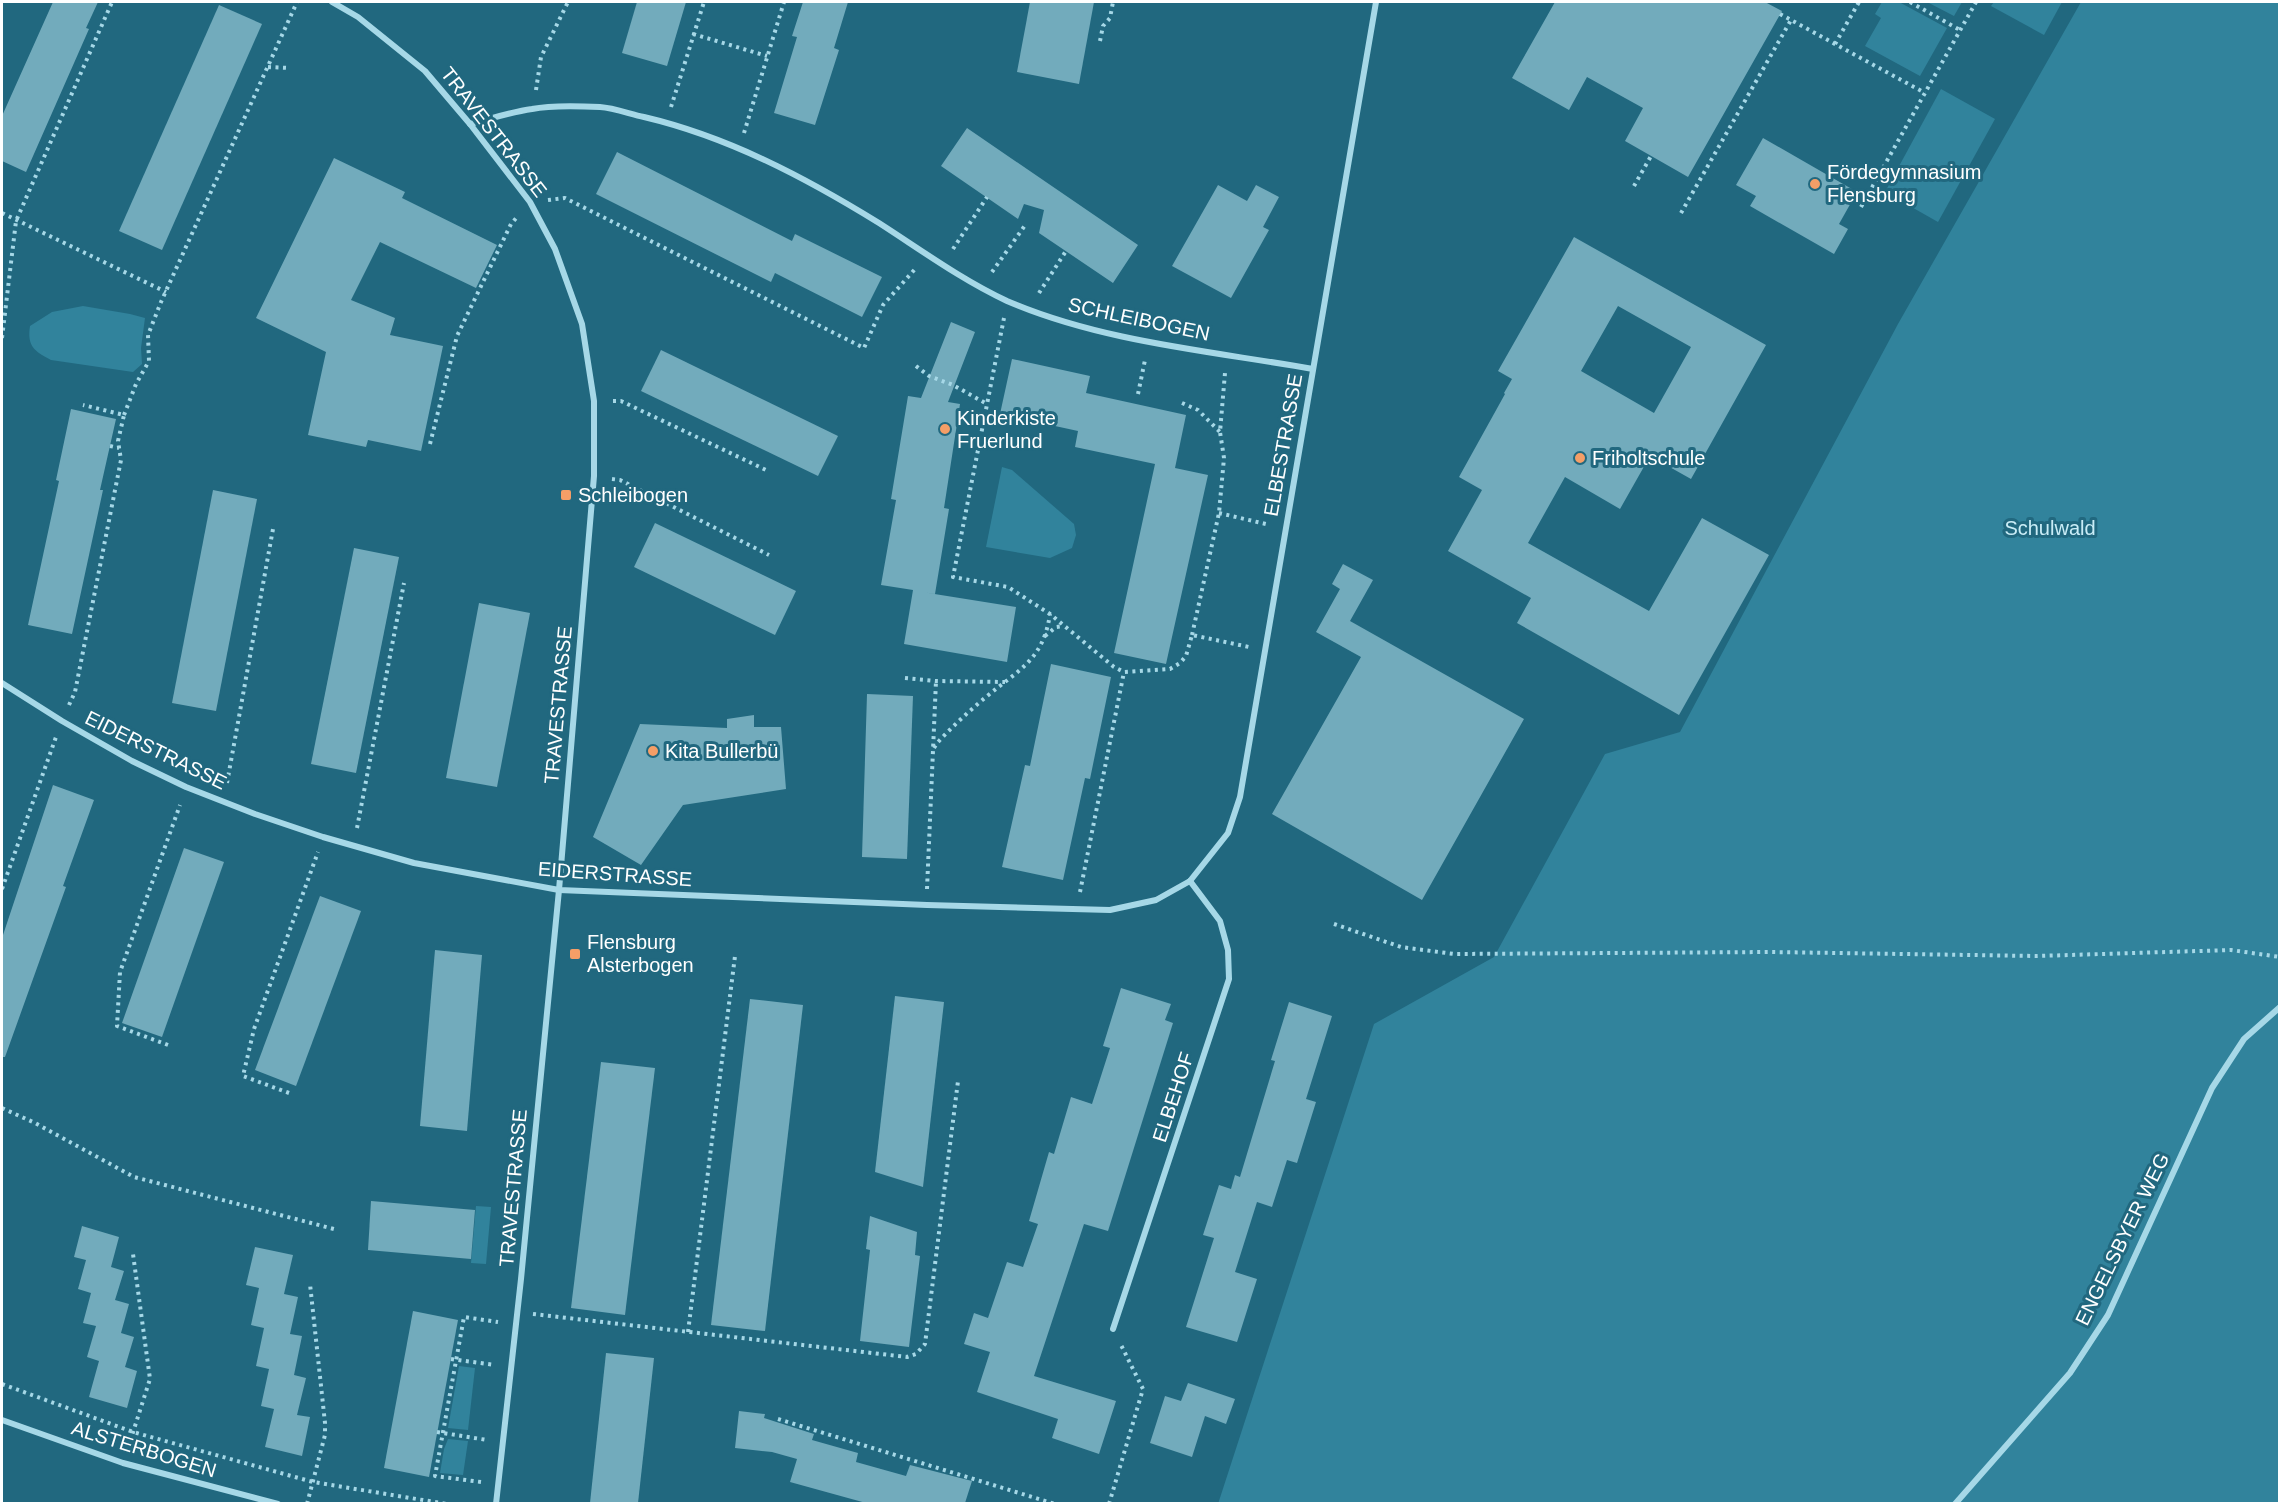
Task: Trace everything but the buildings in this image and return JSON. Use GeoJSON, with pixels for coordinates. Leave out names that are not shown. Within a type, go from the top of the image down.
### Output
{"type":"FeatureCollection","features":[{"type":"Feature","properties":{"kind":"street","name":"TRAVESTRASSE"},"geometry":{"type":"LineString","coordinates":[[332,2],[358,17],[425,71],[470,124],[530,202],[555,249],[582,324],[594,401],[594,476],[559,890],[518,1312],[501,1443],[496,1503]]}},
{"type":"Feature","properties":{"kind":"street","name":"ELBESTRASSE"},"geometry":{"type":"LineString","coordinates":[[1190,881],[1228,833],[1237,806],[1376,2]]}},
{"type":"Feature","properties":{"kind":"street","name":"SCHLEIBOGEN"},"geometry":{"type":"LineString","coordinates":[[470,124],[534,108],[602,107],[666,122],[740,148],[802,179],[982,287],[1007,300],[1062,322],[1098,332],[1312,369]]}},
{"type":"Feature","properties":{"kind":"street","name":"EIDERSTRASSE"},"geometry":{"type":"LineString","coordinates":[[2,683],[132,761],[223,802],[323,837],[414,863],[559,890],[927,905],[1110,909],[1156,900],[1190,881]]}},
{"type":"Feature","properties":{"kind":"street","name":"ELBEHOF"},"geometry":{"type":"LineString","coordinates":[[1113,1329],[1229,979],[1228,950],[1220,921],[1190,881]]}},
{"type":"Feature","properties":{"kind":"street","name":"ENGELSBYER WEG"},"geometry":{"type":"LineString","coordinates":[[1955,1503],[2070,1373],[2108,1315],[2212,1088],[2244,1039],[2280,1007]]}},
{"type":"Feature","properties":{"kind":"street","name":"ALSTERBOGEN"},"geometry":{"type":"LineString","coordinates":[[2,1420],[123,1462],[278,1503]]}},
{"type":"Feature","properties":{"kind":"path"},"geometry":{"type":"LineString","coordinates":[[2,338],[16,221],[112,2]]}},
{"type":"Feature","properties":{"kind":"path"},"geometry":{"type":"LineString","coordinates":[[2,889],[62,721],[75,692],[121,459],[118,441],[124,416],[136,384],[149,361],[148,335],[165,292],[297,2]]}},
{"type":"Feature","properties":{"kind":"path"},"geometry":{"type":"LineString","coordinates":[[534,108],[541,57],[568,2]]}},
{"type":"Feature","properties":{"kind":"path"},"geometry":{"type":"LineString","coordinates":[[666,122],[704,2]]}},
{"type":"Feature","properties":{"kind":"path"},"geometry":{"type":"LineString","coordinates":[[740,148],[784,2]]}},
{"type":"Feature","properties":{"kind":"path"},"geometry":{"type":"LineString","coordinates":[[1100,41],[1103,26],[1110,18],[1113,2]]}},
{"type":"Feature","properties":{"kind":"path"},"geometry":{"type":"LineString","coordinates":[[1835,44],[1859,2]]}},
{"type":"Feature","properties":{"kind":"path"},"geometry":{"type":"LineString","coordinates":[[1910,2],[1960,30]]}},
{"type":"Feature","properties":{"kind":"path"},"geometry":{"type":"LineString","coordinates":[[1861,207],[1976,2]]}},
{"type":"Feature","properties":{"kind":"path"},"geometry":{"type":"LineString","coordinates":[[1780,14],[1925,93]]}},
{"type":"Feature","properties":{"kind":"path"},"geometry":{"type":"LineString","coordinates":[[1681,213],[1791,20]]}},
{"type":"Feature","properties":{"kind":"path"},"geometry":{"type":"LineString","coordinates":[[693,34],[767,56]]}},
{"type":"Feature","properties":{"kind":"path"},"geometry":{"type":"LineString","coordinates":[[268,67],[289,68]]}},
{"type":"Feature","properties":{"kind":"path"},"geometry":{"type":"LineString","coordinates":[[1634,186],[1651,156]]}},
{"type":"Feature","properties":{"kind":"path"},"geometry":{"type":"LineString","coordinates":[[943,264],[987,197]]}},
{"type":"Feature","properties":{"kind":"path"},"geometry":{"type":"LineString","coordinates":[[430,444],[457,336],[511,224],[530,202],[565,198],[864,348],[883,305],[928,254]]}},
{"type":"Feature","properties":{"kind":"path"},"geometry":{"type":"LineString","coordinates":[[2,213],[165,292]]}},
{"type":"Feature","properties":{"kind":"path"},"geometry":{"type":"LineString","coordinates":[[982,287],[1026,224]]}},
{"type":"Feature","properties":{"kind":"path"},"geometry":{"type":"LineString","coordinates":[[1029,308],[1066,251]]}},
{"type":"Feature","properties":{"kind":"path"},"geometry":{"type":"LineString","coordinates":[[1007,300],[953,577],[1008,587],[1050,614],[1114,667],[1124,672],[1170,669],[1186,656],[1219,513],[1224,458],[1221,432],[1227,354]]}},
{"type":"Feature","properties":{"kind":"path"},"geometry":{"type":"LineString","coordinates":[[1138,394],[1148,341]]}},
{"type":"Feature","properties":{"kind":"path"},"geometry":{"type":"LineString","coordinates":[[916,366],[929,376],[953,385],[987,404]]}},
{"type":"Feature","properties":{"kind":"path"},"geometry":{"type":"LineString","coordinates":[[594,401],[621,401],[766,470]]}},
{"type":"Feature","properties":{"kind":"path"},"geometry":{"type":"LineString","coordinates":[[1182,403],[1198,410],[1221,432]]}},
{"type":"Feature","properties":{"kind":"path"},"geometry":{"type":"LineString","coordinates":[[83,405],[124,416]]}},
{"type":"Feature","properties":{"kind":"path"},"geometry":{"type":"LineString","coordinates":[[110,446],[119,448]]}},
{"type":"Feature","properties":{"kind":"path"},"geometry":{"type":"LineString","coordinates":[[594,476],[620,480],[770,555]]}},
{"type":"Feature","properties":{"kind":"path"},"geometry":{"type":"LineString","coordinates":[[1219,513],[1286,528]]}},
{"type":"Feature","properties":{"kind":"path"},"geometry":{"type":"LineString","coordinates":[[223,802],[273,529]]}},
{"type":"Feature","properties":{"kind":"path"},"geometry":{"type":"LineString","coordinates":[[353,846],[404,584]]}},
{"type":"Feature","properties":{"kind":"path"},"geometry":{"type":"LineString","coordinates":[[933,751],[938,742],[959,720],[1022,671],[1035,655],[1045,636],[1050,614]]}},
{"type":"Feature","properties":{"kind":"path"},"geometry":{"type":"LineString","coordinates":[[1045,636],[1056,627],[1065,626]]}},
{"type":"Feature","properties":{"kind":"path"},"geometry":{"type":"LineString","coordinates":[[1192,636],[1264,650]]}},
{"type":"Feature","properties":{"kind":"path"},"geometry":{"type":"LineString","coordinates":[[1077,909],[1124,672]]}},
{"type":"Feature","properties":{"kind":"path"},"geometry":{"type":"LineString","coordinates":[[905,678],[1005,682]]}},
{"type":"Feature","properties":{"kind":"path"},"geometry":{"type":"LineString","coordinates":[[927,905],[936,681]]}},
{"type":"Feature","properties":{"kind":"path"},"geometry":{"type":"LineString","coordinates":[[168,1045],[117,1026],[120,972],[186,787]]}},
{"type":"Feature","properties":{"kind":"path"},"geometry":{"type":"LineString","coordinates":[[289,1093],[243,1076],[254,1029],[323,837]]}},
{"type":"Feature","properties":{"kind":"path"},"geometry":{"type":"LineString","coordinates":[[1334,924],[1401,947],[1454,954],[1770,952],[2037,956],[2231,950],[2280,957]]}},
{"type":"Feature","properties":{"kind":"path"},"geometry":{"type":"LineString","coordinates":[[688,1332],[735,956]]}},
{"type":"Feature","properties":{"kind":"path"},"geometry":{"type":"LineString","coordinates":[[518,1312],[907,1357],[916,1354],[925,1344],[958,1082]]}},
{"type":"Feature","properties":{"kind":"path"},"geometry":{"type":"LineString","coordinates":[[2,1108],[35,1123],[135,1177],[334,1229]]}},
{"type":"Feature","properties":{"kind":"path"},"geometry":{"type":"LineString","coordinates":[[123,1462],[150,1379],[133,1254]]}},
{"type":"Feature","properties":{"kind":"path"},"geometry":{"type":"LineString","coordinates":[[308,1503],[325,1435],[310,1284]]}},
{"type":"Feature","properties":{"kind":"path"},"geometry":{"type":"LineString","coordinates":[[498,1484],[435,1476],[454,1359],[464,1317],[516,1325]]}},
{"type":"Feature","properties":{"kind":"path"},"geometry":{"type":"LineString","coordinates":[[1109,1503],[1143,1389],[1113,1329]]}},
{"type":"Feature","properties":{"kind":"path"},"geometry":{"type":"LineString","coordinates":[[454,1359],[512,1368]]}},
{"type":"Feature","properties":{"kind":"path"},"geometry":{"type":"LineString","coordinates":[[2,1384],[133,1432],[313,1482],[447,1503]]}},
{"type":"Feature","properties":{"kind":"path"},"geometry":{"type":"LineString","coordinates":[[778,1419],[1055,1503]]}},
{"type":"Feature","properties":{"kind":"path"},"geometry":{"type":"LineString","coordinates":[[437,1432],[501,1443]]}},
{"type":"Feature","properties":{"kind":"green space"},"geometry":{"type":"Polygon","coordinates":[[[1882,2],[1899,2],[1947,28],[1920,76],[1865,46],[1881,18],[1875,14],[1882,2]]]}},
{"type":"Feature","properties":{"kind":"green space"},"geometry":{"type":"Polygon","coordinates":[[[1927,2],[1962,2],[1954,16],[1927,2]]]}},
{"type":"Feature","properties":{"kind":"green space"},"geometry":{"type":"Polygon","coordinates":[[[1994,2],[2062,2],[2044,35],[1991,6],[1994,2]]]}},
{"type":"Feature","properties":{"kind":"green space","name":"Schulwald"},"geometry":{"type":"Polygon","coordinates":[[[2081,2],[2279,2],[2279,1503],[1218,1504],[1374,1024],[1494,957],[1605,754],[1680,732],[1898,324],[2081,2]]]}},
{"type":"Feature","properties":{"kind":"green space"},"geometry":{"type":"Polygon","coordinates":[[[1941,89],[1995,119],[1938,222],[1885,192],[1941,89]]]}},
{"type":"Feature","properties":{"kind":"green space"},"geometry":{"type":"Polygon","coordinates":[[[83,306],[145,318],[141,348],[142,364],[133,372],[51,360],[33,347],[29,333],[30,326],[52,312],[83,306]]]}},
{"type":"Feature","properties":{"kind":"green space"},"geometry":{"type":"Polygon","coordinates":[[[1002,467],[1012,470],[1074,524],[1076,535],[1072,548],[1050,558],[986,547],[1002,467]]]}},
{"type":"Feature","properties":{"kind":"green space"},"geometry":{"type":"Polygon","coordinates":[[[476,1206],[491,1207],[486,1264],[471,1263],[476,1206]]]}},
{"type":"Feature","properties":{"kind":"green space"},"geometry":{"type":"Polygon","coordinates":[[[459,1366],[475,1368],[468,1430],[448,1428],[459,1366]]]}},
{"type":"Feature","properties":{"kind":"green space"},"geometry":{"type":"Polygon","coordinates":[[[448,1439],[468,1441],[463,1475],[440,1473],[448,1439]]]}},
{"type":"Feature","properties":{"kind":"place","name":"Fördegymnasium Flensburg"},"geometry":{"type":"Point","coordinates":[1815,184]}},
{"type":"Feature","properties":{"kind":"place","name":"Kinderkiste Fruerlund"},"geometry":{"type":"Point","coordinates":[945,429]}},
{"type":"Feature","properties":{"kind":"place","name":"Friholtschule"},"geometry":{"type":"Point","coordinates":[1580,458]}},
{"type":"Feature","properties":{"kind":"place","name":"Schleibogen"},"geometry":{"type":"Point","coordinates":[566,495]}},
{"type":"Feature","properties":{"kind":"place","name":"Kita Bullerbü"},"geometry":{"type":"Point","coordinates":[653,751]}},
{"type":"Feature","properties":{"kind":"place","name":"Flensburg Alsterbogen"},"geometry":{"type":"Point","coordinates":[575,954]}}]}
